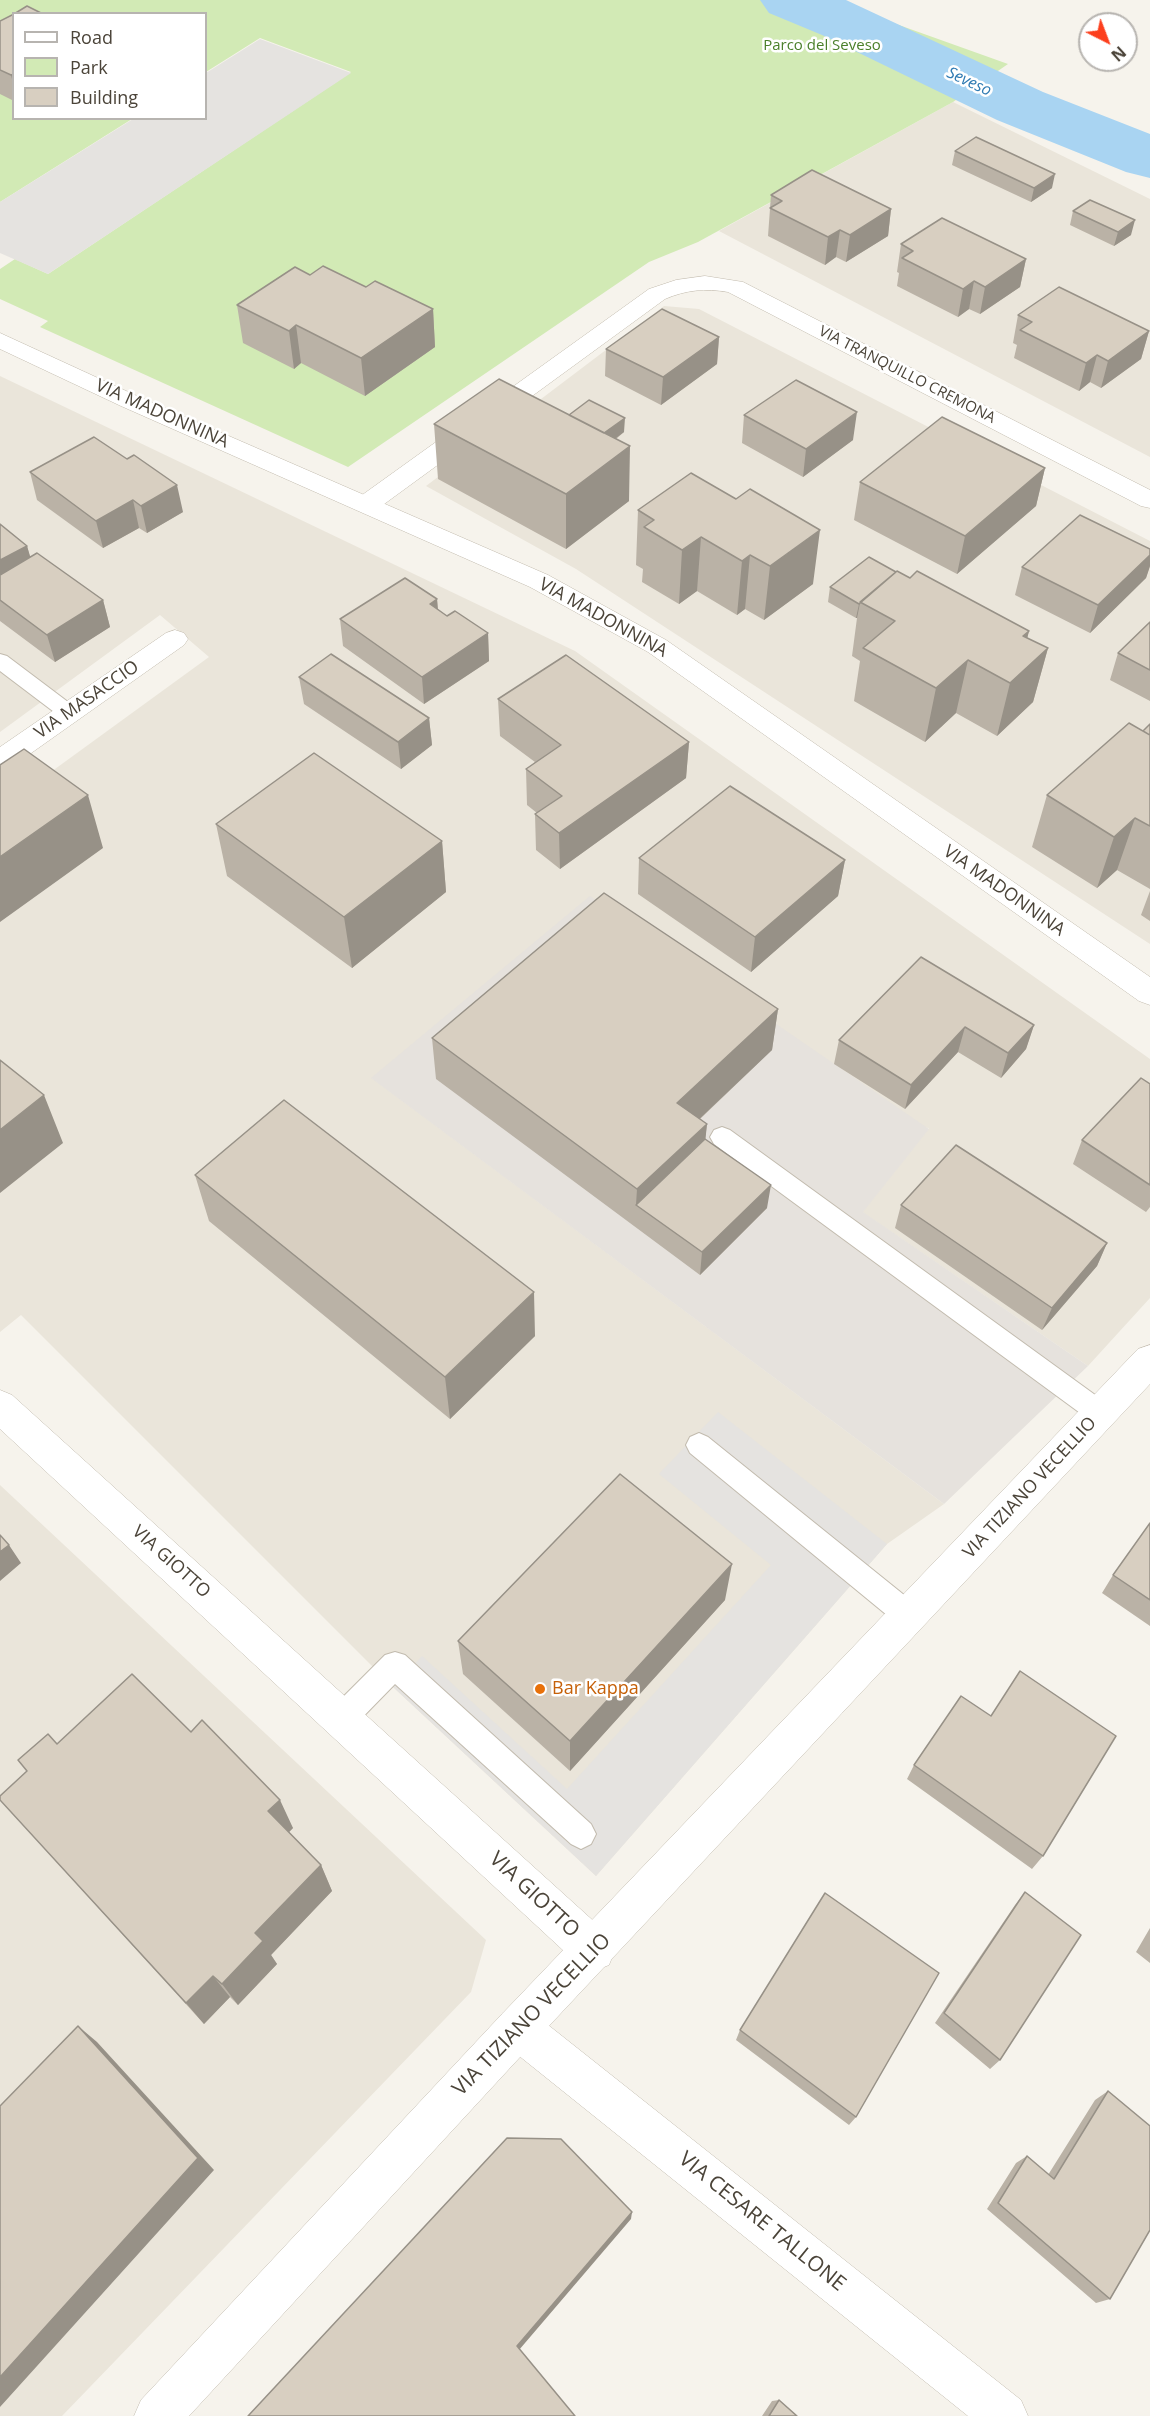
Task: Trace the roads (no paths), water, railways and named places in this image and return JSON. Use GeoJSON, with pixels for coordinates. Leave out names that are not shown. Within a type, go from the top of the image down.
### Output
{"type":"FeatureCollection","features":[{"type":"Feature","properties":{"kind":"street","name":"VIA TRANQUILLO CREMONA"},"geometry":{"type":"LineString","coordinates":[[367,504],[657,294],[675,285],[713,281],[735,287],[1150,500]]}},
{"type":"Feature","properties":{"kind":"street","name":"VIA MADONNINA"},"geometry":{"type":"LineString","coordinates":[[0,340],[129,401],[539,581],[657,646],[1150,993]]}},
{"type":"Feature","properties":{"kind":"street","name":"VIA MASACCIO"},"geometry":{"type":"LineString","coordinates":[[0,761],[175,639]]}},
{"type":"Feature","properties":{"kind":"street","name":"VIA TIZIANO VECELLIO"},"geometry":{"type":"LineString","coordinates":[[157,2416],[518,2028],[1150,1360]]}},
{"type":"Feature","properties":{"kind":"street","name":"VIA GIOTTO"},"geometry":{"type":"LineString","coordinates":[[0,1406],[594,1950]]}},
{"type":"Feature","properties":{"kind":"street","name":"VIA CESARE TALLONE"},"geometry":{"type":"LineString","coordinates":[[518,2028],[1005,2416]]}},
{"type":"Feature","properties":{"kind":"lane"},"geometry":{"type":"LineString","coordinates":[[0,661],[69,712]]}},
{"type":"Feature","properties":{"kind":"lane"},"geometry":{"type":"LineString","coordinates":[[722,1137],[1100,1413]]}},
{"type":"Feature","properties":{"kind":"lane"},"geometry":{"type":"LineString","coordinates":[[699,1445],[909,1617]]}},
{"type":"Feature","properties":{"kind":"lane"},"geometry":{"type":"LineString","coordinates":[[342,1718],[395,1665],[581,1834]]}},
{"type":"Feature","properties":{"kind":"waterway","name":"Seveso"},"geometry":{"type":"LineString","coordinates":[[791,0],[844,22],[1020,106],[1150,158]]}},
{"type":"Feature","properties":{"kind":"place","name":"Bar Kappa"},"geometry":{"type":"Point","coordinates":[540,1689]}},
{"type":"Feature","properties":{"kind":"park label","name":"Parco del Seveso"},"geometry":{"type":"Point","coordinates":[822,46]}}]}
